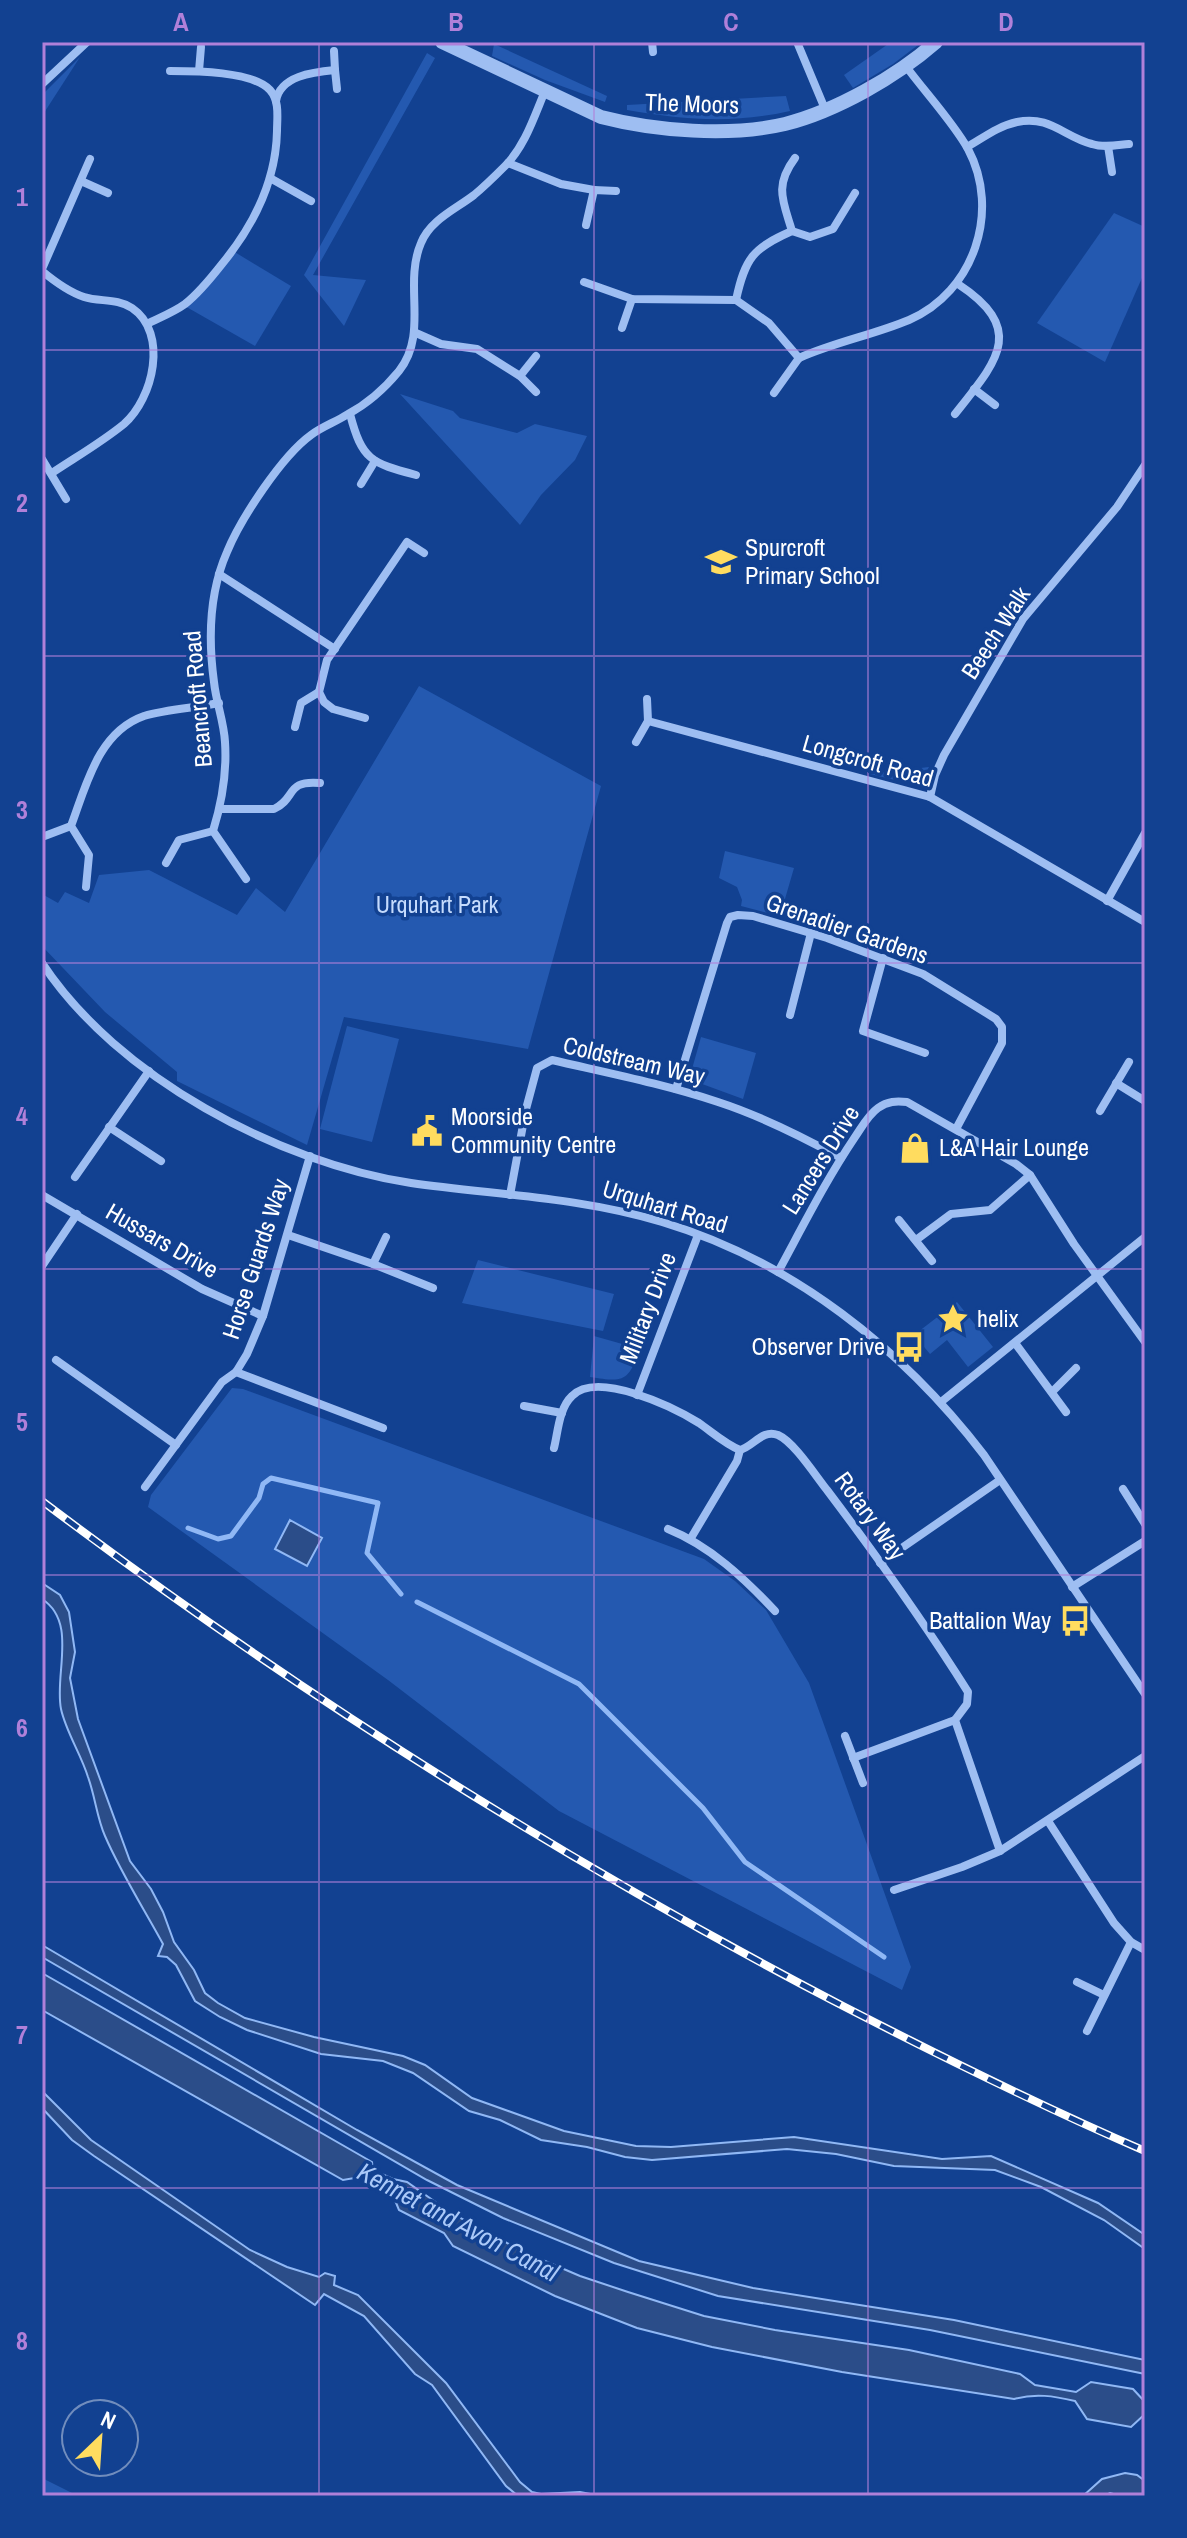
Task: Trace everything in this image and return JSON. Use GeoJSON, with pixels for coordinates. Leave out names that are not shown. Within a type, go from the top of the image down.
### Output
{"type":"FeatureCollection","features":[{"type":"Feature","properties":{"kind":"street"},"geometry":{"type":"LineString","coordinates":[[42,84],[87,42]]}},
{"type":"Feature","properties":{"kind":"street","name":"The Moors"},"geometry":{"type":"LineString","coordinates":[[442,42],[466,47],[545,91],[601,117],[679,131],[783,124],[871,88],[936,42]]}},
{"type":"Feature","properties":{"kind":"street"},"geometry":{"type":"LineString","coordinates":[[652,42],[653,52]]}},
{"type":"Feature","properties":{"kind":"street"},"geometry":{"type":"LineString","coordinates":[[797,42],[825,109]]}},
{"type":"Feature","properties":{"kind":"street"},"geometry":{"type":"LineString","coordinates":[[199,71],[201,47]]}},
{"type":"Feature","properties":{"kind":"street"},"geometry":{"type":"LineString","coordinates":[[334,51],[337,89]]}},
{"type":"Feature","properties":{"kind":"street"},"geometry":{"type":"LineString","coordinates":[[774,393],[799,358],[841,341],[910,320],[940,303],[958,284],[972,259],[981,226],[977,169],[967,147],[905,65]]}},
{"type":"Feature","properties":{"kind":"street"},"geometry":{"type":"LineString","coordinates":[[147,324],[183,305],[212,276],[256,216],[270,178],[277,138],[276,102],[283,84],[318,72],[335,70]]}},
{"type":"Feature","properties":{"kind":"street"},"geometry":{"type":"LineString","coordinates":[[170,71],[229,74],[260,84],[269,90],[276,102]]}},
{"type":"Feature","properties":{"kind":"street","name":"Beancroft Road"},"geometry":{"type":"LineString","coordinates":[[213,831],[223,793],[225,742],[214,683],[211,607],[219,574],[237,529],[272,479],[309,436],[374,397],[401,369],[416,333],[415,284],[421,243],[436,223],[475,194],[508,163],[524,139],[545,91]]}},
{"type":"Feature","properties":{"kind":"street"},"geometry":{"type":"LineString","coordinates":[[967,147],[1001,127],[1036,121],[1053,125],[1094,145],[1129,144]]}},
{"type":"Feature","properties":{"kind":"street"},"geometry":{"type":"LineString","coordinates":[[1108,146],[1112,172]]}},
{"type":"Feature","properties":{"kind":"street"},"geometry":{"type":"LineString","coordinates":[[792,231],[781,189],[795,158]]}},
{"type":"Feature","properties":{"kind":"street"},"geometry":{"type":"LineString","coordinates":[[52,473],[125,423],[150,380],[155,361],[152,334],[131,308],[111,300],[80,295],[42,270],[90,159]]}},
{"type":"Feature","properties":{"kind":"street"},"geometry":{"type":"LineString","coordinates":[[508,163],[561,184],[616,191]]}},
{"type":"Feature","properties":{"kind":"street"},"geometry":{"type":"LineString","coordinates":[[270,178],[311,201]]}},
{"type":"Feature","properties":{"kind":"street"},"geometry":{"type":"LineString","coordinates":[[81,181],[108,193]]}},
{"type":"Feature","properties":{"kind":"street"},"geometry":{"type":"LineString","coordinates":[[586,225],[594,190]]}},
{"type":"Feature","properties":{"kind":"street"},"geometry":{"type":"LineString","coordinates":[[736,300],[740,283],[755,252],[766,242],[792,231],[810,237],[833,229],[855,193]]}},
{"type":"Feature","properties":{"kind":"street"},"geometry":{"type":"LineString","coordinates":[[584,282],[632,299],[736,300],[769,323],[799,358]]}},
{"type":"Feature","properties":{"kind":"street"},"geometry":{"type":"LineString","coordinates":[[955,414],[991,368],[1000,332],[991,311],[979,298],[958,284]]}},
{"type":"Feature","properties":{"kind":"street"},"geometry":{"type":"LineString","coordinates":[[622,328],[632,299]]}},
{"type":"Feature","properties":{"kind":"street"},"geometry":{"type":"LineString","coordinates":[[416,333],[441,344],[477,349],[520,376],[536,392]]}},
{"type":"Feature","properties":{"kind":"street"},"geometry":{"type":"LineString","coordinates":[[520,376],[536,356]]}},
{"type":"Feature","properties":{"kind":"street"},"geometry":{"type":"LineString","coordinates":[[974,389],[995,405]]}},
{"type":"Feature","properties":{"kind":"street"},"geometry":{"type":"LineString","coordinates":[[350,414],[360,447],[368,457],[416,475]]}},
{"type":"Feature","properties":{"kind":"street"},"geometry":{"type":"LineString","coordinates":[[42,459],[66,499]]}},
{"type":"Feature","properties":{"kind":"street"},"geometry":{"type":"LineString","coordinates":[[361,484],[375,461]]}},
{"type":"Feature","properties":{"kind":"street","name":"Beech Walk"},"geometry":{"type":"LineString","coordinates":[[930,797],[944,755],[1023,619],[1117,507],[1145,465]]}},
{"type":"Feature","properties":{"kind":"street"},"geometry":{"type":"LineString","coordinates":[[365,718],[333,709],[324,702],[319,692],[327,660],[407,542],[424,553]]}},
{"type":"Feature","properties":{"kind":"street"},"geometry":{"type":"LineString","coordinates":[[219,574],[335,649]]}},
{"type":"Feature","properties":{"kind":"street"},"geometry":{"type":"LineString","coordinates":[[295,727],[301,703],[319,692]]}},
{"type":"Feature","properties":{"kind":"street"},"geometry":{"type":"LineString","coordinates":[[636,742],[648,721],[647,699]]}},
{"type":"Feature","properties":{"kind":"street"},"geometry":{"type":"LineString","coordinates":[[42,837],[71,826],[98,756],[114,735],[134,720],[149,715],[219,703]]}},
{"type":"Feature","properties":{"kind":"street","name":"Longcroft Road"},"geometry":{"type":"LineString","coordinates":[[648,721],[930,797],[1145,922]]}},
{"type":"Feature","properties":{"kind":"street"},"geometry":{"type":"LineString","coordinates":[[220,809],[274,809],[298,784],[320,783]]}},
{"type":"Feature","properties":{"kind":"street"},"geometry":{"type":"LineString","coordinates":[[71,826],[89,855],[86,887]]}},
{"type":"Feature","properties":{"kind":"street"},"geometry":{"type":"LineString","coordinates":[[166,863],[179,840],[213,831],[246,879]]}},
{"type":"Feature","properties":{"kind":"street"},"geometry":{"type":"LineString","coordinates":[[1107,901],[1145,833]]}},
{"type":"Feature","properties":{"kind":"street","name":"Grenadier Gardens"},"geometry":{"type":"LineString","coordinates":[[676,1089],[730,917],[753,916],[811,933],[923,974],[996,1019],[1002,1027],[1002,1043],[956,1129]]}},
{"type":"Feature","properties":{"kind":"street"},"geometry":{"type":"LineString","coordinates":[[790,1015],[811,933]]}},
{"type":"Feature","properties":{"kind":"street"},"geometry":{"type":"LineString","coordinates":[[883,958],[863,1031],[925,1053]]}},
{"type":"Feature","properties":{"kind":"street","name":"Urquhart Road"},"geometry":{"type":"LineString","coordinates":[[42,963],[46,978],[149,1071],[190,1100],[240,1128],[310,1156],[376,1176],[569,1200],[622,1211],[728,1246],[778,1272],[866,1331],[941,1402],[984,1455],[1145,1694]]}},
{"type":"Feature","properties":{"kind":"street","name":"Coldstream Way"},"geometry":{"type":"LineString","coordinates":[[510,1195],[537,1068],[552,1060],[676,1089],[761,1118],[841,1158]]}},
{"type":"Feature","properties":{"kind":"street"},"geometry":{"type":"LineString","coordinates":[[1100,1111],[1129,1062]]}},
{"type":"Feature","properties":{"kind":"street"},"geometry":{"type":"LineString","coordinates":[[75,1177],[149,1071]]}},
{"type":"Feature","properties":{"kind":"street"},"geometry":{"type":"LineString","coordinates":[[1116,1083],[1145,1101]]}},
{"type":"Feature","properties":{"kind":"street","name":"Lancers Drive"},"geometry":{"type":"LineString","coordinates":[[778,1272],[841,1158],[867,1120],[884,1104],[907,1102],[956,1129]]}},
{"type":"Feature","properties":{"kind":"street"},"geometry":{"type":"LineString","coordinates":[[109,1127],[161,1161]]}},
{"type":"Feature","properties":{"kind":"street"},"geometry":{"type":"LineString","coordinates":[[956,1129],[1030,1175],[1051,1211],[1145,1342]]}},
{"type":"Feature","properties":{"kind":"street","name":"Horse Guards Way"},"geometry":{"type":"LineString","coordinates":[[145,1487],[222,1382],[236,1372],[247,1354],[263,1316],[310,1156]]}},
{"type":"Feature","properties":{"kind":"street"},"geometry":{"type":"LineString","coordinates":[[916,1240],[951,1214],[990,1210],[1030,1175]]}},
{"type":"Feature","properties":{"kind":"street","name":"Hussars Drive"},"geometry":{"type":"LineString","coordinates":[[42,1195],[202,1289],[263,1316]]}},
{"type":"Feature","properties":{"kind":"street"},"geometry":{"type":"LineString","coordinates":[[42,1266],[77,1214]]}},
{"type":"Feature","properties":{"kind":"street"},"geometry":{"type":"LineString","coordinates":[[899,1220],[932,1261]]}},
{"type":"Feature","properties":{"kind":"street"},"geometry":{"type":"LineString","coordinates":[[288,1235],[433,1288]]}},
{"type":"Feature","properties":{"kind":"street","name":"Military Drive"},"geometry":{"type":"LineString","coordinates":[[637,1395],[698,1235]]}},
{"type":"Feature","properties":{"kind":"street"},"geometry":{"type":"LineString","coordinates":[[373,1264],[386,1237]]}},
{"type":"Feature","properties":{"kind":"street"},"geometry":{"type":"LineString","coordinates":[[941,1402],[1145,1237]]}},
{"type":"Feature","properties":{"kind":"street"},"geometry":{"type":"LineString","coordinates":[[1015,1343],[1066,1412]]}},
{"type":"Feature","properties":{"kind":"street"},"geometry":{"type":"LineString","coordinates":[[56,1360],[176,1445]]}},
{"type":"Feature","properties":{"kind":"street"},"geometry":{"type":"LineString","coordinates":[[1052,1392],[1076,1368]]}},
{"type":"Feature","properties":{"kind":"street","name":"Horse Guards Way"},"geometry":{"type":"LineString","coordinates":[[236,1372],[383,1428]]}},
{"type":"Feature","properties":{"kind":"street"},"geometry":{"type":"LineString","coordinates":[[554,1448],[562,1413],[572,1395],[592,1385],[637,1395],[685,1415],[740,1450],[737,1461],[691,1538]]}},
{"type":"Feature","properties":{"kind":"street"},"geometry":{"type":"LineString","coordinates":[[524,1406],[562,1413]]}},
{"type":"Feature","properties":{"kind":"street","name":"Rotary Way"},"geometry":{"type":"LineString","coordinates":[[740,1450],[770,1433],[785,1439],[812,1470],[968,1692],[967,1704],[955,1720]]}},
{"type":"Feature","properties":{"kind":"street"},"geometry":{"type":"LineString","coordinates":[[880,1563],[1000,1480]]}},
{"type":"Feature","properties":{"kind":"street"},"geometry":{"type":"LineString","coordinates":[[1123,1489],[1145,1524]]}},
{"type":"Feature","properties":{"kind":"street"},"geometry":{"type":"LineString","coordinates":[[668,1529],[691,1538],[745,1579],[775,1611]]}},
{"type":"Feature","properties":{"kind":"street"},"geometry":{"type":"LineString","coordinates":[[1072,1587],[1145,1541]]}},
{"type":"Feature","properties":{"kind":"street"},"geometry":{"type":"LineString","coordinates":[[853,1758],[955,1720],[1000,1851]]}},
{"type":"Feature","properties":{"kind":"street"},"geometry":{"type":"LineString","coordinates":[[845,1736],[863,1783]]}},
{"type":"Feature","properties":{"kind":"street"},"geometry":{"type":"LineString","coordinates":[[894,1890],[1000,1851],[1145,1756]]}},
{"type":"Feature","properties":{"kind":"street"},"geometry":{"type":"LineString","coordinates":[[1048,1821],[1114,1923],[1131,1942],[1145,1950]]}},
{"type":"Feature","properties":{"kind":"street"},"geometry":{"type":"LineString","coordinates":[[1087,2031],[1131,1942]]}},
{"type":"Feature","properties":{"kind":"street"},"geometry":{"type":"LineString","coordinates":[[1077,1982],[1104,1995]]}},
{"type":"Feature","properties":{"kind":"green space"},"geometry":{"type":"Polygon","coordinates":[[[891,42],[922,42],[853,88],[844,75],[891,42]]]}},
{"type":"Feature","properties":{"kind":"green space"},"geometry":{"type":"Polygon","coordinates":[[[494,44],[607,96],[605,102],[492,56],[494,44]]]}},
{"type":"Feature","properties":{"kind":"green space"},"geometry":{"type":"Polygon","coordinates":[[[427,53],[435,58],[313,275],[366,280],[344,326],[304,275],[427,53]]]}},
{"type":"Feature","properties":{"kind":"green space"},"geometry":{"type":"Polygon","coordinates":[[[80,57],[42,116],[42,95],[80,57]]]}},
{"type":"Feature","properties":{"kind":"green space"},"geometry":{"type":"Polygon","coordinates":[[[786,96],[790,111],[748,118],[689,118],[627,110],[627,105],[786,96]]]}},
{"type":"Feature","properties":{"kind":"green space"},"geometry":{"type":"Polygon","coordinates":[[[1114,213],[1145,227],[1145,271],[1105,362],[1037,323],[1114,213]]]}},
{"type":"Feature","properties":{"kind":"green space"},"geometry":{"type":"Polygon","coordinates":[[[233,251],[291,286],[255,346],[183,305],[233,251]]]}},
{"type":"Feature","properties":{"kind":"green space"},"geometry":{"type":"Polygon","coordinates":[[[400,394],[453,411],[460,418],[517,433],[535,424],[587,436],[575,460],[541,495],[520,525],[400,394]]]}},
{"type":"Feature","properties":{"kind":"green space","name":"Urquhart Park"},"geometry":{"type":"Polygon","coordinates":[[[419,686],[601,786],[528,1049],[344,1017],[307,1145],[177,1081],[177,1072],[105,1012],[42,946],[42,894],[58,903],[65,892],[89,903],[99,875],[149,870],[237,915],[256,888],[285,912],[419,686]]]}},
{"type":"Feature","properties":{"kind":"green space"},"geometry":{"type":"Polygon","coordinates":[[[929,767],[923,778],[912,784],[870,774],[929,767]]]}},
{"type":"Feature","properties":{"kind":"green space"},"geometry":{"type":"Polygon","coordinates":[[[725,851],[794,868],[780,916],[741,906],[737,887],[719,878],[725,851]]]}},
{"type":"Feature","properties":{"kind":"green space"},"geometry":{"type":"Polygon","coordinates":[[[347,1026],[399,1039],[372,1142],[320,1129],[347,1026]]]}},
{"type":"Feature","properties":{"kind":"green space"},"geometry":{"type":"Polygon","coordinates":[[[701,1037],[756,1053],[743,1099],[694,1081],[692,1069],[701,1037]]]}},
{"type":"Feature","properties":{"kind":"green space"},"geometry":{"type":"Polygon","coordinates":[[[478,1260],[614,1294],[603,1331],[462,1303],[478,1260]]]}},
{"type":"Feature","properties":{"kind":"green space"},"geometry":{"type":"Polygon","coordinates":[[[957,1302],[993,1347],[968,1367],[947,1340],[930,1354],[914,1335],[957,1302]]]}},
{"type":"Feature","properties":{"kind":"green space"},"geometry":{"type":"Polygon","coordinates":[[[594,1336],[640,1349],[632,1368],[623,1378],[590,1377],[594,1336]]]}},
{"type":"Feature","properties":{"kind":"green space"},"geometry":{"type":"Polygon","coordinates":[[[232,1388],[243,1389],[704,1559],[735,1581],[766,1610],[809,1683],[911,1967],[902,1990],[559,1811],[388,1680],[148,1507],[151,1495],[232,1388]]]}},
{"type":"Feature","properties":{"kind":"green space"},"geometry":{"type":"Polygon","coordinates":[[[42,2478],[78,2496],[42,2496],[42,2478]]]}},
{"type":"Feature","properties":{"kind":"water"},"geometry":{"type":"Polygon","coordinates":[[[290,1520],[322,1538],[307,1566],[275,1549],[290,1520]]]}},
{"type":"Feature","properties":{"kind":"water"},"geometry":{"type":"Polygon","coordinates":[[[42,1583],[60,1595],[69,1612],[75,1652],[70,1678],[78,1719],[130,1861],[151,1889],[174,1942],[194,1970],[205,1993],[218,2003],[245,2018],[403,2056],[425,2065],[472,2098],[564,2131],[636,2146],[671,2147],[794,2137],[942,2159],[991,2156],[1098,2203],[1145,2235],[1145,2249],[1104,2220],[1041,2187],[995,2170],[894,2166],[836,2154],[787,2149],[652,2160],[541,2140],[500,2120],[469,2111],[413,2073],[383,2061],[321,2054],[247,2030],[220,2017],[195,2001],[176,1965],[167,1957],[158,1956],[163,1944],[105,1836],[85,1768],[61,1709],[62,1635],[53,1609],[42,1599],[42,1583]]]}},
{"type":"Feature","properties":{"kind":"water"},"geometry":{"type":"Polygon","coordinates":[[[42,1945],[357,2130],[457,2185],[639,2261],[753,2288],[954,2320],[1145,2360],[1145,2374],[930,2330],[718,2296],[614,2263],[503,2218],[427,2180],[42,1957],[42,1945]]]}},
{"type":"Feature","properties":{"kind":"water","name":"Kennet and Avon Canal"},"geometry":{"type":"Polygon","coordinates":[[[42,1973],[372,2162],[373,2170],[407,2182],[451,2213],[524,2252],[580,2276],[704,2316],[909,2350],[1020,2374],[1035,2385],[1076,2392],[1091,2382],[1133,2389],[1145,2402],[1145,2414],[1131,2427],[1087,2419],[1075,2401],[1060,2398],[1037,2396],[1014,2399],[842,2372],[712,2347],[637,2328],[555,2296],[453,2246],[444,2233],[399,2210],[392,2193],[360,2177],[343,2180],[42,2010],[42,1973]]]}},
{"type":"Feature","properties":{"kind":"water"},"geometry":{"type":"Polygon","coordinates":[[[42,2091],[91,2140],[250,2250],[319,2277],[325,2273],[335,2276],[334,2285],[358,2295],[446,2383],[520,2482],[532,2492],[580,2492],[601,2496],[518,2496],[506,2486],[432,2385],[415,2374],[364,2316],[324,2294],[315,2305],[94,2156],[72,2140],[42,2108],[42,2091]]]}},
{"type":"Feature","properties":{"kind":"water"},"geometry":{"type":"Polygon","coordinates":[[[1125,2473],[1137,2475],[1145,2481],[1145,2496],[1110,2493],[1083,2496],[1102,2479],[1125,2473]]]}},
{"type":"Feature","properties":{"kind":"waterway"},"geometry":{"type":"LineString","coordinates":[[188,1528],[218,1539],[231,1536],[259,1498],[263,1484],[271,1478],[378,1503],[367,1553],[401,1594]]}},
{"type":"Feature","properties":{"kind":"waterway"},"geometry":{"type":"LineString","coordinates":[[417,1602],[579,1684],[703,1808],[745,1862],[884,1957]]}},
{"type":"Feature","properties":{"kind":"railway"},"geometry":{"type":"LineString","coordinates":[[42,1501],[234,1640],[332,1706],[533,1832],[738,1950],[843,2006],[993,2081],[1145,2151]]}},
{"type":"Feature","properties":{"kind":"place","name":"Spurcroft Primary School"},"geometry":{"type":"Point","coordinates":[721,562]}},
{"type":"Feature","properties":{"kind":"place","name":"Moorside Community Centre"},"geometry":{"type":"Point","coordinates":[427,1131]}},
{"type":"Feature","properties":{"kind":"place","name":"L&A Hair Lounge"},"geometry":{"type":"Point","coordinates":[915,1148]}},
{"type":"Feature","properties":{"kind":"place","name":"helix"},"geometry":{"type":"Point","coordinates":[953,1319]}},
{"type":"Feature","properties":{"kind":"place","name":"Observer Drive"},"geometry":{"type":"Point","coordinates":[909,1347]}},
{"type":"Feature","properties":{"kind":"place","name":"Battalion Way"},"geometry":{"type":"Point","coordinates":[1075,1621]}}]}
